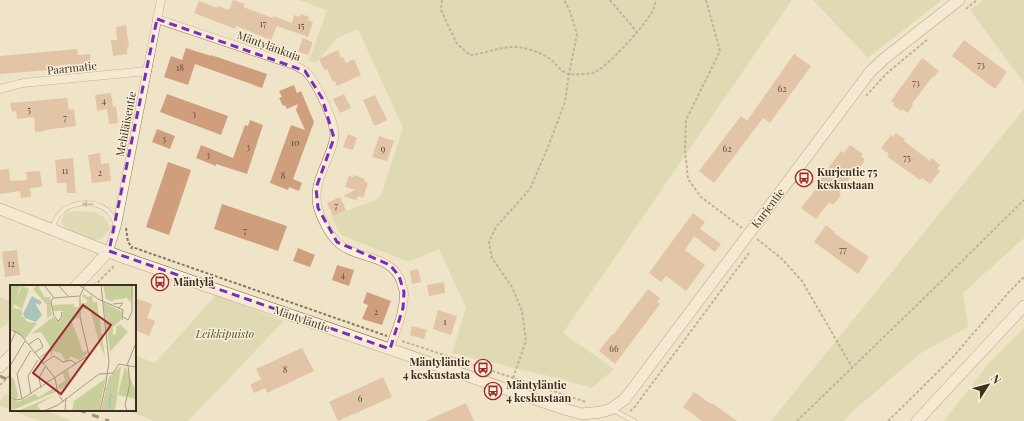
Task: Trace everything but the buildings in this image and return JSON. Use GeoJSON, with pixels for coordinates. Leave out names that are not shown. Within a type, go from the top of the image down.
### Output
{"type":"FeatureCollection","features":[{"type":"Feature","properties":{"kind":"street","name":"Mehiläisentie"},"geometry":{"type":"LineString","coordinates":[[109,251],[117,225],[161,0]]}},
{"type":"Feature","properties":{"kind":"street","name":"Kurjentie"},"geometry":{"type":"LineString","coordinates":[[606,410],[625,399],[870,72],[885,58],[959,0]]}},
{"type":"Feature","properties":{"kind":"street","name":"Mäntylänkuja"},"geometry":{"type":"LineString","coordinates":[[157,19],[291,64],[305,71],[315,83],[332,123],[334,138],[316,188],[318,208],[325,225],[337,242],[346,248],[390,265],[399,276],[404,292],[403,308],[390,349]]}},
{"type":"Feature","properties":{"kind":"street","name":"Paarmatie"},"geometry":{"type":"LineString","coordinates":[[0,89],[23,83],[147,71]]}},
{"type":"Feature","properties":{"kind":"street","name":"Mäntyläntie"},"geometry":{"type":"LineString","coordinates":[[0,209],[122,257],[561,408],[582,414],[606,410]]}},
{"type":"Feature","properties":{"kind":"street"},"geometry":{"type":"LineString","coordinates":[[77,285],[109,251]]}},
{"type":"Feature","properties":{"kind":"street"},"geometry":{"type":"LineString","coordinates":[[917,421],[1024,306]]}},
{"type":"Feature","properties":{"kind":"street"},"geometry":{"type":"LineString","coordinates":[[0,367],[10,356]]}},
{"type":"Feature","properties":{"kind":"lane"},"geometry":{"type":"LineString","coordinates":[[61,234],[56,229],[54,223],[57,216],[62,210],[77,204],[90,204],[103,207],[109,211],[117,225]]}},
{"type":"Feature","properties":{"kind":"lane"},"geometry":{"type":"LineString","coordinates":[[606,410],[634,421]]}},
{"type":"Feature","properties":{"kind":"path"},"geometry":{"type":"LineString","coordinates":[[442,0],[441,10],[457,44],[470,54],[481,54],[512,46],[523,48],[536,51],[548,57],[557,66],[569,74],[593,73],[601,68],[617,54],[637,32],[653,11],[656,0]]}},
{"type":"Feature","properties":{"kind":"path"},"geometry":{"type":"LineString","coordinates":[[513,378],[526,341],[522,311],[512,287],[492,258],[489,242],[496,227],[530,189],[565,102],[577,34],[569,9],[564,0]]}},
{"type":"Feature","properties":{"kind":"path"},"geometry":{"type":"LineString","coordinates":[[610,0],[637,32]]}},
{"type":"Feature","properties":{"kind":"path"},"geometry":{"type":"LineString","coordinates":[[706,0],[720,51],[686,120],[685,150],[688,179],[702,197],[781,258],[802,281],[852,367]]}},
{"type":"Feature","properties":{"kind":"path"},"geometry":{"type":"LineString","coordinates":[[965,9],[977,0]]}},
{"type":"Feature","properties":{"kind":"path"},"geometry":{"type":"LineString","coordinates":[[865,97],[886,74],[930,38]]}},
{"type":"Feature","properties":{"kind":"path"},"geometry":{"type":"LineString","coordinates":[[797,421],[1024,200]]}},
{"type":"Feature","properties":{"kind":"path"},"geometry":{"type":"LineString","coordinates":[[758,240],[763,234]]}},
{"type":"Feature","properties":{"kind":"path"},"geometry":{"type":"LineString","coordinates":[[95,285],[132,247],[606,410]]}},
{"type":"Feature","properties":{"kind":"path"},"geometry":{"type":"LineString","coordinates":[[624,416],[634,408],[749,253]]}},
{"type":"Feature","properties":{"kind":"path"},"geometry":{"type":"LineString","coordinates":[[888,421],[952,358],[1009,292],[1024,277]]}},
{"type":"Feature","properties":{"kind":"path"},"geometry":{"type":"LineString","coordinates":[[0,385],[10,375]]}},
{"type":"Feature","properties":{"kind":"highlighted area"},"geometry":{"type":"Polygon","coordinates":[[[157,19],[305,71],[322,98],[334,138],[316,188],[318,208],[337,242],[390,265],[399,276],[404,292],[403,308],[390,349],[109,251],[157,19]]]}},
{"type":"Feature","properties":{"kind":"green space"},"geometry":{"type":"Polygon","coordinates":[[[299,0],[792,0],[563,333],[614,369],[592,388],[565,380],[452,353],[466,308],[439,249],[408,262],[341,235],[331,216],[374,201],[381,195],[403,128],[358,29],[337,38],[316,63],[309,61],[327,10],[299,0]]]}},
{"type":"Feature","properties":{"kind":"green space"},"geometry":{"type":"Polygon","coordinates":[[[813,0],[942,0],[868,58],[813,0]]]}},
{"type":"Feature","properties":{"kind":"green space"},"geometry":{"type":"Polygon","coordinates":[[[983,0],[1024,0],[1024,83],[970,10],[983,0]]]}},
{"type":"Feature","properties":{"kind":"green space"},"geometry":{"type":"Polygon","coordinates":[[[1024,109],[1024,238],[963,293],[968,327],[921,353],[853,411],[844,421],[771,421],[1024,109]]]}},
{"type":"Feature","properties":{"kind":"green space"},"geometry":{"type":"Polygon","coordinates":[[[66,212],[93,212],[103,217],[110,229],[100,239],[92,240],[65,229],[61,221],[66,212]]]}},
{"type":"Feature","properties":{"kind":"green space","name":"Leikkipuisto"},"geometry":{"type":"Polygon","coordinates":[[[216,295],[284,321],[188,421],[154,421],[129,411],[136,411],[136,355],[155,363],[216,295]]]}},
{"type":"Feature","properties":{"kind":"green space"},"geometry":{"type":"Polygon","coordinates":[[[0,297],[10,302],[10,321],[0,329],[0,297]]]}},
{"type":"Feature","properties":{"kind":"green space"},"geometry":{"type":"Polygon","coordinates":[[[1024,328],[1024,421],[944,421],[988,364],[1024,328]]]}},
{"type":"Feature","properties":{"kind":"green space"},"geometry":{"type":"Polygon","coordinates":[[[6,394],[10,396],[10,410],[0,406],[0,401],[6,394]]]}},
{"type":"Feature","properties":{"kind":"green space"},"geometry":{"type":"Polygon","coordinates":[[[13,411],[47,411],[72,421],[40,421],[13,411]]]}},
{"type":"Feature","properties":{"kind":"railway"},"geometry":{"type":"LineString","coordinates":[[0,376],[10,381]]}},
{"type":"Feature","properties":{"kind":"railway"},"geometry":{"type":"LineString","coordinates":[[82,411],[109,421]]}},
{"type":"Feature","properties":{"kind":"place","name":"Kurjentie 75 keskustaan"},"geometry":{"type":"Point","coordinates":[804,178]}},
{"type":"Feature","properties":{"kind":"place","name":"Mäntylä"},"geometry":{"type":"Point","coordinates":[160,282]}},
{"type":"Feature","properties":{"kind":"place","name":"Mäntyläntie 4 keskustasta"},"geometry":{"type":"Point","coordinates":[483,368]}},
{"type":"Feature","properties":{"kind":"place","name":"Mäntyläntie 4 keskustaan"},"geometry":{"type":"Point","coordinates":[493,391]}}]}
